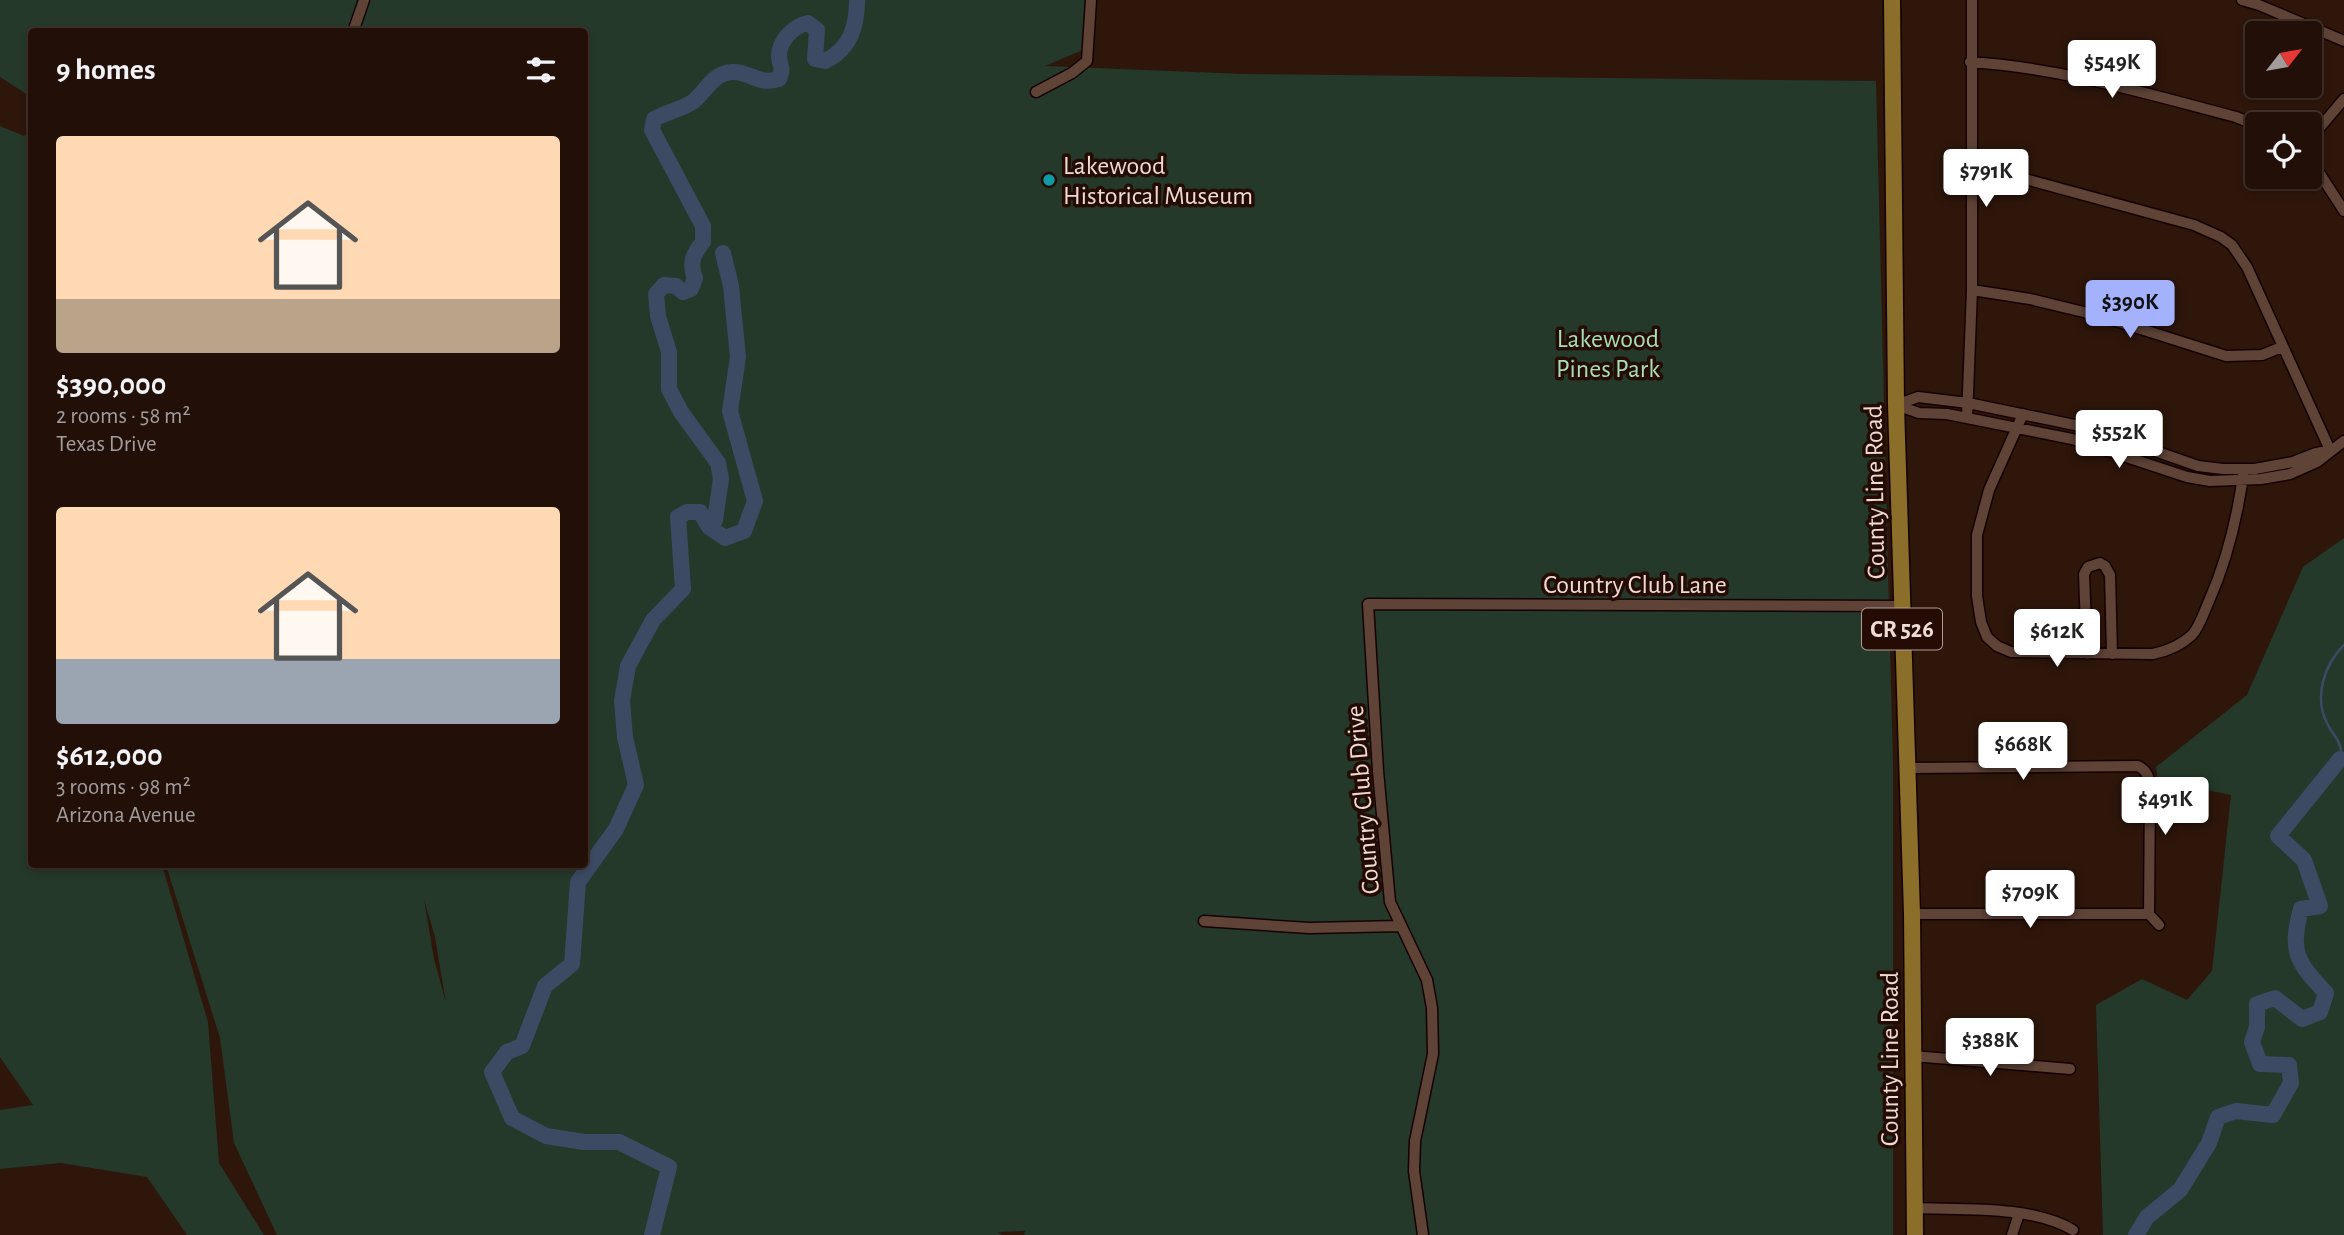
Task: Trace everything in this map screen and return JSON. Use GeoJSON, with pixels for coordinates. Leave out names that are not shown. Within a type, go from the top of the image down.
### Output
{"type":"FeatureCollection","features":[{"type":"Feature","properties":{"kind":"main road","name":"County Line Road"},"geometry":{"type":"LineString","coordinates":[[1892,0],[1896,405],[1901,607],[1909,768],[1915,1235]]}},
{"type":"Feature","properties":{"kind":"street"},"geometry":{"type":"LineString","coordinates":[[354,28],[363,0]]}},
{"type":"Feature","properties":{"kind":"street"},"geometry":{"type":"LineString","coordinates":[[1036,92],[1072,73],[1087,61],[1091,0]]}},
{"type":"Feature","properties":{"kind":"street"},"geometry":{"type":"LineString","coordinates":[[1967,418],[1972,290],[1972,0]]}},
{"type":"Feature","properties":{"kind":"street"},"geometry":{"type":"LineString","coordinates":[[2242,0],[2344,41]]}},
{"type":"Feature","properties":{"kind":"street"},"geometry":{"type":"LineString","coordinates":[[1970,62],[2020,65],[2092,79],[2245,121]]}},
{"type":"Feature","properties":{"kind":"street"},"geometry":{"type":"LineString","coordinates":[[2322,125],[2344,99]]}},
{"type":"Feature","properties":{"kind":"street"},"geometry":{"type":"LineString","coordinates":[[1970,175],[2029,180],[2194,225],[2232,245],[2247,267],[2330,450]]}},
{"type":"Feature","properties":{"kind":"street"},"geometry":{"type":"LineString","coordinates":[[2322,177],[2344,211]]}},
{"type":"Feature","properties":{"kind":"street"},"geometry":{"type":"LineString","coordinates":[[1972,290],[2030,299],[2100,316],[2226,356],[2262,355],[2282,347]]}},
{"type":"Feature","properties":{"kind":"street"},"geometry":{"type":"LineString","coordinates":[[1896,405],[1918,397],[1968,403],[2089,428],[2198,466],[2223,469],[2293,462],[2330,450]]}},
{"type":"Feature","properties":{"kind":"street"},"geometry":{"type":"LineString","coordinates":[[1896,405],[1919,412],[1967,418],[2072,439],[2187,477],[2210,481],[2242,481],[2290,474],[2317,462],[2344,440]]}},
{"type":"Feature","properties":{"kind":"street"},"geometry":{"type":"LineString","coordinates":[[2023,414],[1989,490],[1976,535],[1977,596],[1981,622],[1987,637],[1997,646],[2011,652],[2153,653],[2170,650],[2191,636],[2197,628],[2232,541],[2244,469]]}},
{"type":"Feature","properties":{"kind":"street"},"geometry":{"type":"LineString","coordinates":[[2087,654],[2084,574],[2088,567],[2100,563],[2110,575],[2112,654]]}},
{"type":"Feature","properties":{"kind":"street","name":"Country Club Lane"},"geometry":{"type":"LineString","coordinates":[[1368,604],[1901,607]]}},
{"type":"Feature","properties":{"kind":"street","name":"Country Club Drive"},"geometry":{"type":"LineString","coordinates":[[1368,604],[1378,771],[1390,902],[1427,980],[1432,1008],[1433,1054],[1415,1141],[1414,1171],[1423,1235]]}},
{"type":"Feature","properties":{"kind":"street"},"geometry":{"type":"LineString","coordinates":[[1909,768],[2138,766],[2144,769],[2150,788],[2149,914],[2159,925]]}},
{"type":"Feature","properties":{"kind":"street"},"geometry":{"type":"LineString","coordinates":[[1912,914],[2149,914]]}},
{"type":"Feature","properties":{"kind":"street"},"geometry":{"type":"LineString","coordinates":[[1204,921],[1309,928],[1401,926]]}},
{"type":"Feature","properties":{"kind":"street"},"geometry":{"type":"LineString","coordinates":[[1913,1056],[2070,1069]]}},
{"type":"Feature","properties":{"kind":"street"},"geometry":{"type":"LineString","coordinates":[[1914,1208],[2019,1214],[2059,1222],[2073,1230]]}},
{"type":"Feature","properties":{"kind":"street"},"geometry":{"type":"LineString","coordinates":[[2012,1235],[2019,1214]]}},
{"type":"Feature","properties":{"kind":"green space","name":"Lakewood Pines Park"},"geometry":{"type":"Polygon","coordinates":[[[0,0],[1085,0],[1083,50],[1045,66],[1244,74],[1876,81],[1893,766],[1893,1235],[1024,1235],[1025,1231],[998,1232],[1002,1235],[277,1235],[234,1143],[220,1038],[167,868],[588,868],[588,28],[28,28],[28,95],[0,77],[0,0]],[[424,899],[434,959],[446,1003],[435,937],[424,899]]]}},
{"type":"Feature","properties":{"kind":"green space"},"geometry":{"type":"Polygon","coordinates":[[[0,126],[24,136],[28,134],[28,868],[163,868],[208,1022],[219,1163],[264,1235],[187,1235],[147,1177],[61,1163],[0,1169],[0,1110],[33,1105],[0,1057],[0,126]]]}},
{"type":"Feature","properties":{"kind":"green space"},"geometry":{"type":"Polygon","coordinates":[[[2344,538],[2344,1235],[2103,1235],[2096,1005],[2142,979],[2187,1000],[2212,971],[2231,795],[2158,780],[2156,767],[2247,695],[2303,567],[2344,538]]]}},
{"type":"Feature","properties":{"kind":"waterway"},"geometry":{"type":"LineString","coordinates":[[709,527],[715,520],[721,479],[718,463],[681,412],[669,389],[669,352],[658,316],[656,294],[664,285],[676,286],[683,292],[691,289],[695,278],[693,259],[703,242],[703,226],[652,130],[654,119],[691,103],[715,79],[725,73],[738,72],[766,81],[779,79],[781,45],[788,35],[802,25],[808,23],[817,30],[815,59],[825,61],[834,56],[850,36],[856,19],[857,0]]}},
{"type":"Feature","properties":{"kind":"waterway"},"geometry":{"type":"LineString","coordinates":[[652,1235],[669,1167],[619,1142],[584,1142],[546,1136],[512,1118],[492,1072],[507,1052],[522,1046],[545,986],[572,964],[578,882],[616,829],[636,785],[625,737],[622,701],[628,666],[653,620],[683,589],[678,517],[687,512],[700,512],[709,527],[725,538],[744,531],[755,501],[730,411],[738,357],[731,286],[723,253]]}},
{"type":"Feature","properties":{"kind":"waterway"},"geometry":{"type":"LineString","coordinates":[[2340,759],[2340,744],[2324,715],[2321,693],[2326,672],[2344,645]]}},
{"type":"Feature","properties":{"kind":"waterway"},"geometry":{"type":"LineString","coordinates":[[2136,1235],[2147,1217],[2180,1190],[2209,1143],[2218,1117],[2236,1111],[2273,1115],[2291,1083],[2289,1065],[2260,1064],[2252,1042],[2257,1027],[2257,1004],[2275,998],[2302,1019],[2320,1012],[2326,993],[2302,964],[2296,946],[2301,909],[2320,906],[2304,860],[2278,836],[2340,759]]}},
{"type":"Feature","properties":{"kind":"place","name":"Lakewood Historical Museum"},"geometry":{"type":"Point","coordinates":[1049,180]}}]}
